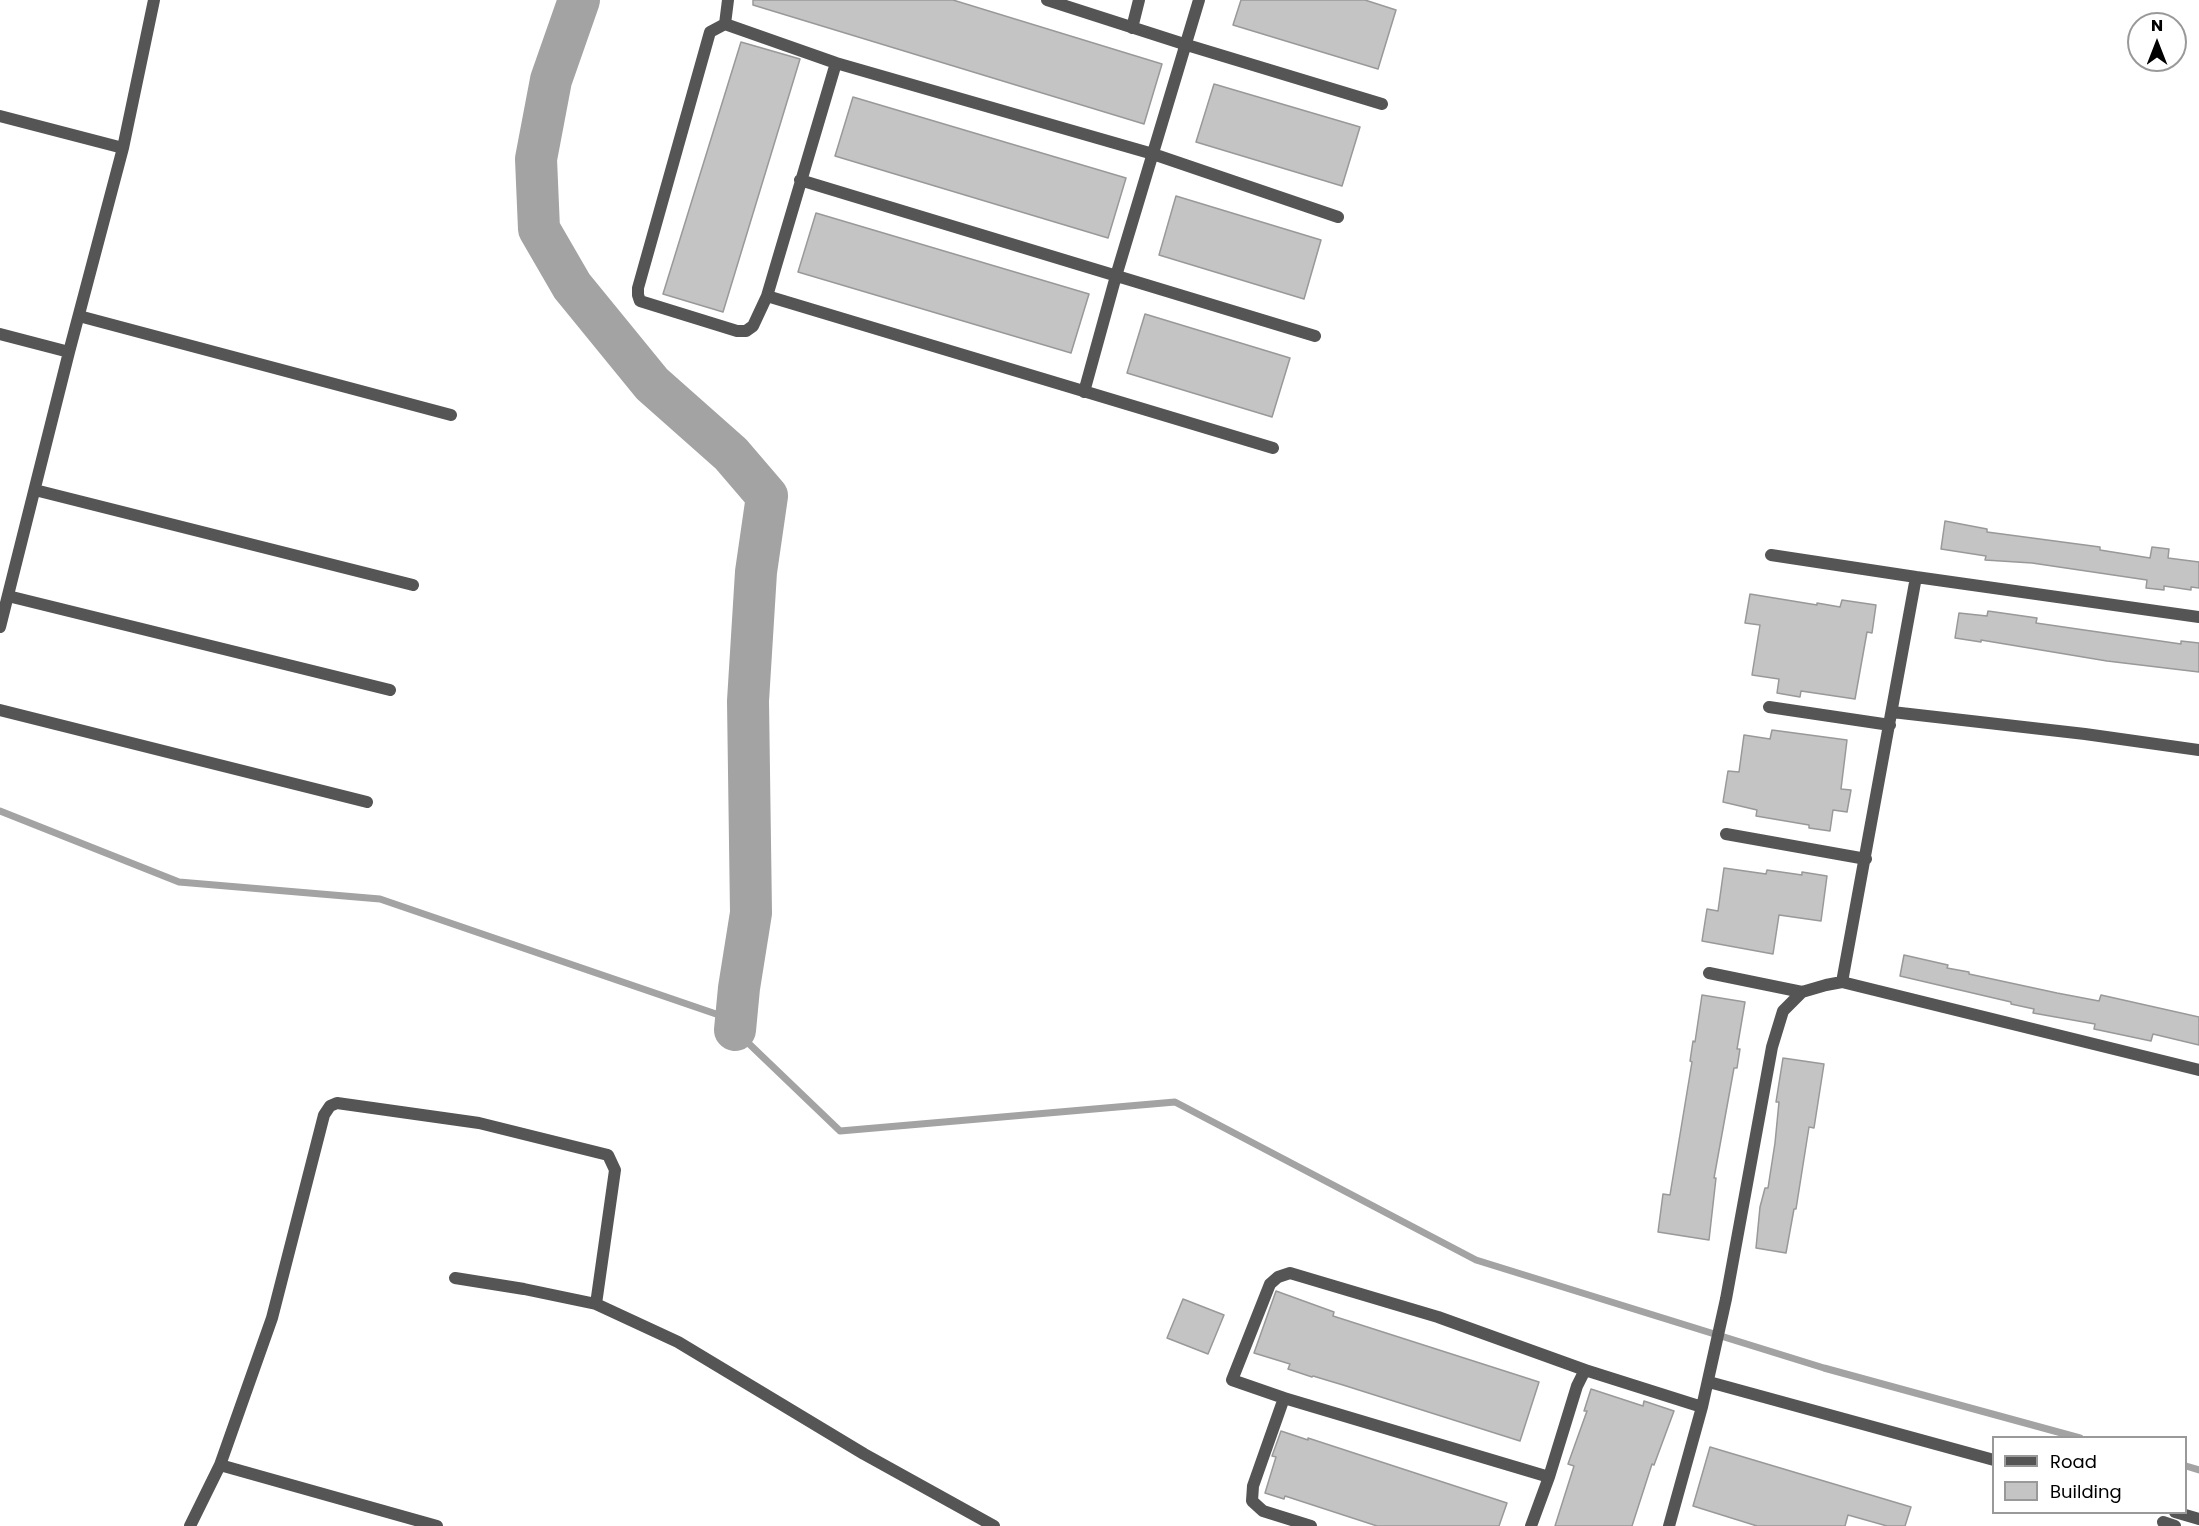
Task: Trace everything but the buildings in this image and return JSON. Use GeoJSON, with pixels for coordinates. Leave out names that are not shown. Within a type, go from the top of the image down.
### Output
{"type":"FeatureCollection","features":[{"type":"Feature","properties":{"kind":"street"},"geometry":{"type":"LineString","coordinates":[[0,627],[123,148],[154,0]]}},
{"type":"Feature","properties":{"kind":"street"},"geometry":{"type":"LineString","coordinates":[[724,24],[728,0]]}},
{"type":"Feature","properties":{"kind":"street"},"geometry":{"type":"LineString","coordinates":[[1047,0],[1382,104]]}},
{"type":"Feature","properties":{"kind":"street"},"geometry":{"type":"LineString","coordinates":[[1132,28],[1139,0]]}},
{"type":"Feature","properties":{"kind":"street"},"geometry":{"type":"LineString","coordinates":[[1084,392],[1116,276],[1199,0]]}},
{"type":"Feature","properties":{"kind":"street"},"geometry":{"type":"LineString","coordinates":[[836,63],[767,296],[753,326],[746,331],[737,331],[640,301],[638,288],[710,32],[724,24],[836,63],[1153,154],[1338,217]]}},
{"type":"Feature","properties":{"kind":"street"},"geometry":{"type":"LineString","coordinates":[[0,116],[123,148]]}},
{"type":"Feature","properties":{"kind":"street"},"geometry":{"type":"LineString","coordinates":[[800,180],[1315,336]]}},
{"type":"Feature","properties":{"kind":"street"},"geometry":{"type":"LineString","coordinates":[[767,296],[1274,448]]}},
{"type":"Feature","properties":{"kind":"street"},"geometry":{"type":"LineString","coordinates":[[79,316],[451,415]]}},
{"type":"Feature","properties":{"kind":"street"},"geometry":{"type":"LineString","coordinates":[[0,334],[69,352]]}},
{"type":"Feature","properties":{"kind":"street"},"geometry":{"type":"LineString","coordinates":[[35,490],[413,585]]}},
{"type":"Feature","properties":{"kind":"street"},"geometry":{"type":"LineString","coordinates":[[1771,555],[1916,578],[2199,616]]}},
{"type":"Feature","properties":{"kind":"street"},"geometry":{"type":"LineString","coordinates":[[1842,982],[1916,578]]}},
{"type":"Feature","properties":{"kind":"street"},"geometry":{"type":"LineString","coordinates":[[8,596],[390,690]]}},
{"type":"Feature","properties":{"kind":"street"},"geometry":{"type":"LineString","coordinates":[[1769,707],[1890,725]]}},
{"type":"Feature","properties":{"kind":"street"},"geometry":{"type":"LineString","coordinates":[[0,710],[367,802]]}},
{"type":"Feature","properties":{"kind":"street"},"geometry":{"type":"LineString","coordinates":[[1892,712],[2085,734],[2199,750]]}},
{"type":"Feature","properties":{"kind":"street"},"geometry":{"type":"LineString","coordinates":[[1726,834],[1866,860]]}},
{"type":"Feature","properties":{"kind":"street"},"geometry":{"type":"LineString","coordinates":[[1709,973],[1802,992],[1842,982],[2199,1070]]}},
{"type":"Feature","properties":{"kind":"street"},"geometry":{"type":"LineString","coordinates":[[1669,1526],[1709,1382],[1772,1047],[1784,1011],[1802,992]]}},
{"type":"Feature","properties":{"kind":"street"},"geometry":{"type":"LineString","coordinates":[[190,1526],[220,1465],[272,1318],[324,1114],[330,1106],[337,1103],[479,1123],[608,1155],[615,1170],[596,1304]]}},
{"type":"Feature","properties":{"kind":"street"},"geometry":{"type":"LineString","coordinates":[[1549,1477],[1284,1398],[1232,1380],[1270,1284],[1278,1277],[1290,1273],[1438,1317],[1585,1370],[1702,1407]]}},
{"type":"Feature","properties":{"kind":"street"},"geometry":{"type":"LineString","coordinates":[[456,1278],[596,1304],[678,1342],[864,1454],[994,1526]]}},
{"type":"Feature","properties":{"kind":"street"},"geometry":{"type":"LineString","coordinates":[[1531,1526],[1549,1477],[1577,1386],[1585,1370]]}},
{"type":"Feature","properties":{"kind":"street"},"geometry":{"type":"LineString","coordinates":[[1709,1382],[1992,1459]]}},
{"type":"Feature","properties":{"kind":"street"},"geometry":{"type":"LineString","coordinates":[[1284,1398],[1253,1486],[1252,1501],[1263,1511],[1311,1526]]}},
{"type":"Feature","properties":{"kind":"street"},"geometry":{"type":"LineString","coordinates":[[220,1465],[437,1526]]}},
{"type":"Feature","properties":{"kind":"street"},"geometry":{"type":"LineString","coordinates":[[2182,1514],[2199,1519]]}},
{"type":"Feature","properties":{"kind":"waterway"},"geometry":{"type":"LineString","coordinates":[[579,0],[551,80],[536,159],[539,229],[572,286],[652,384],[731,454],[767,496],[756,572],[748,701],[751,913],[735,1030]]}},
{"type":"Feature","properties":{"kind":"waterway"},"geometry":{"type":"LineString","coordinates":[[0,811],[179,882],[380,899],[719,1015],[840,1131],[1175,1102],[1476,1260],[1824,1368],[2073,1436]]}},
{"type":"Feature","properties":{"kind":"waterway"},"geometry":{"type":"LineString","coordinates":[[2187,1466],[2199,1470]]}}]}
